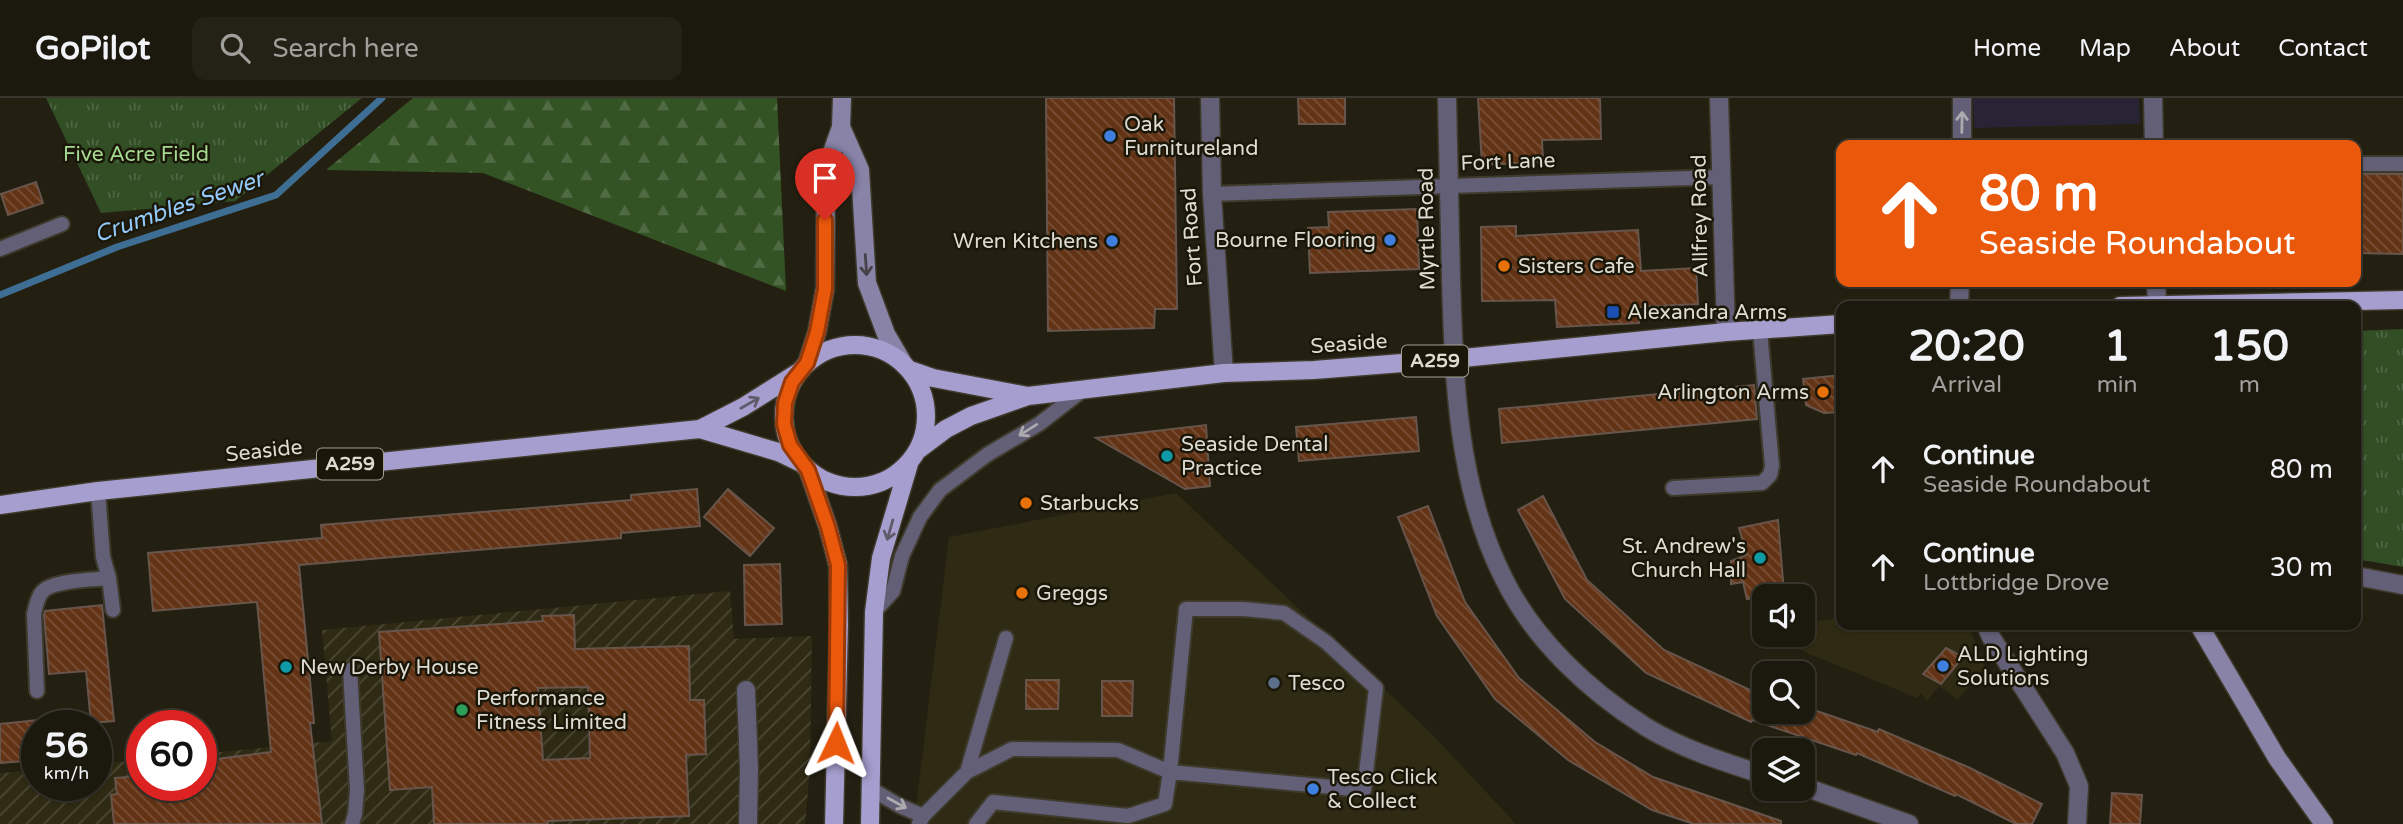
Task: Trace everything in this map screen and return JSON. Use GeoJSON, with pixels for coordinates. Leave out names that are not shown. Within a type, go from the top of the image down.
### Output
{"type":"FeatureCollection","features":[{"type":"Feature","properties":{"kind":"main road"},"geometry":{"type":"LineString","coordinates":[[2354,301],[2403,300]]}},
{"type":"Feature","properties":{"kind":"main road","name":"Seaside"},"geometry":{"type":"LineString","coordinates":[[913,457],[954,424],[1028,396],[1224,373],[1314,370],[1453,359],[1726,332],[1836,324]]}},
{"type":"Feature","properties":{"kind":"main road"},"geometry":{"type":"LineString","coordinates":[[834,824],[838,565],[828,527],[805,466],[790,445],[784,424],[785,403],[802,368],[828,349],[848,345],[867,345],[887,352],[907,366],[924,394],[927,418],[926,432],[913,457],[881,558],[874,612],[870,824]]}},
{"type":"Feature","properties":{"kind":"main road","name":"Seaside"},"geometry":{"type":"LineString","coordinates":[[907,366],[933,378],[1028,396]]}},
{"type":"Feature","properties":{"kind":"main road","name":"Seaside"},"geometry":{"type":"LineString","coordinates":[[0,505],[98,491],[700,429],[743,407],[802,368]]}},
{"type":"Feature","properties":{"kind":"main road","name":"Seaside"},"geometry":{"type":"LineString","coordinates":[[700,429],[778,452],[805,466]]}},
{"type":"Feature","properties":{"kind":"main road"},"geometry":{"type":"LineString","coordinates":[[805,466],[823,480],[859,488],[878,484],[895,476],[913,457]]}},
{"type":"Feature","properties":{"kind":"street"},"geometry":{"type":"LineString","coordinates":[[802,368],[817,332],[825,289],[826,169],[841,127],[842,98]]}},
{"type":"Feature","properties":{"kind":"street","name":"Fort Road"},"geometry":{"type":"LineString","coordinates":[[1210,98],[1212,194],[1224,373]]}},
{"type":"Feature","properties":{"kind":"street","name":"Myrtle Road"},"geometry":{"type":"LineString","coordinates":[[1447,98],[1455,398],[1470,483],[1486,540],[1504,580],[1529,621],[1564,661],[1603,696],[1648,728],[1692,749],[1752,771]]}},
{"type":"Feature","properties":{"kind":"street","name":"Allfrey Road"},"geometry":{"type":"LineString","coordinates":[[1719,98],[1726,332]]}},
{"type":"Feature","properties":{"kind":"street"},"geometry":{"type":"LineString","coordinates":[[1962,98],[1962,140]]}},
{"type":"Feature","properties":{"kind":"street"},"geometry":{"type":"LineString","coordinates":[[2153,98],[2154,140]]}},
{"type":"Feature","properties":{"kind":"street"},"geometry":{"type":"LineString","coordinates":[[841,127],[860,170],[867,283],[886,334],[907,366]]}},
{"type":"Feature","properties":{"kind":"street"},"geometry":{"type":"LineString","coordinates":[[2361,577],[2403,585]]}},
{"type":"Feature","properties":{"kind":"street"},"geometry":{"type":"LineString","coordinates":[[1988,630],[2066,753],[2079,786],[2077,824]]}},
{"type":"Feature","properties":{"kind":"street"},"geometry":{"type":"LineString","coordinates":[[2202,630],[2277,758],[2324,824]]}},
{"type":"Feature","properties":{"kind":"street"},"geometry":{"type":"LineString","coordinates":[[746,690],[748,824]]}},
{"type":"Feature","properties":{"kind":"street"},"geometry":{"type":"LineString","coordinates":[[1815,791],[1909,824]]}},
{"type":"Feature","properties":{"kind":"lane"},"geometry":{"type":"LineString","coordinates":[[2361,164],[2403,164]]}},
{"type":"Feature","properties":{"kind":"lane","name":"Fort Lane"},"geometry":{"type":"LineString","coordinates":[[1212,194],[1722,177]]}},
{"type":"Feature","properties":{"kind":"lane"},"geometry":{"type":"LineString","coordinates":[[0,250],[62,224]]}},
{"type":"Feature","properties":{"kind":"lane"},"geometry":{"type":"LineString","coordinates":[[1673,488],[1762,482],[1770,475],[1772,466],[1760,330]]}},
{"type":"Feature","properties":{"kind":"lane"},"geometry":{"type":"LineString","coordinates":[[874,612],[892,591],[902,556],[920,517],[940,490],[988,454],[1039,424],[1083,390]]}},
{"type":"Feature","properties":{"kind":"lane"},"geometry":{"type":"LineString","coordinates":[[98,491],[103,557],[113,610]]}},
{"type":"Feature","properties":{"kind":"lane"},"geometry":{"type":"LineString","coordinates":[[37,691],[34,614],[42,591],[53,585],[109,578]]}},
{"type":"Feature","properties":{"kind":"lane"},"geometry":{"type":"LineString","coordinates":[[871,789],[921,820],[967,772],[1012,749],[1118,750],[1170,772],[1364,790],[1376,688],[1325,642],[1284,613],[1243,609],[1186,609],[1170,772],[1165,804],[1128,816],[993,803],[976,824]]}},
{"type":"Feature","properties":{"kind":"lane"},"geometry":{"type":"LineString","coordinates":[[967,772],[1006,638]]}},
{"type":"Feature","properties":{"kind":"lane"},"geometry":{"type":"LineString","coordinates":[[350,670],[356,790],[352,824]]}},
{"type":"Feature","properties":{"kind":"shaded area"},"geometry":{"type":"Polygon","coordinates":[[[1973,98],[2139,98],[2140,124],[1974,128],[1973,98]]]}},
{"type":"Feature","properties":{"kind":"shaded area"},"geometry":{"type":"Polygon","coordinates":[[[1176,493],[1430,732],[1516,824],[914,824],[949,537],[1176,493]]]}},
{"type":"Feature","properties":{"kind":"shaded area"},"geometry":{"type":"Polygon","coordinates":[[[730,591],[734,639],[812,636],[810,768],[805,824],[0,824],[0,773],[21,771],[21,801],[112,801],[112,763],[126,761],[126,801],[217,801],[217,752],[332,741],[322,630],[730,591]]]}},
{"type":"Feature","properties":{"kind":"shaded area"},"geometry":{"type":"Polygon","coordinates":[[[1836,619],[1836,630],[1970,630],[1985,666],[1958,700],[1939,686],[1927,701],[1921,693],[1917,698],[1798,649],[1815,647],[1815,621],[1836,619]]]}},
{"type":"Feature","properties":{"kind":"green space","name":"Five Acre Field"},"geometry":{"type":"Polygon","coordinates":[[[46,98],[362,98],[235,201],[101,213],[46,98]]]}},
{"type":"Feature","properties":{"kind":"green space"},"geometry":{"type":"Polygon","coordinates":[[[413,98],[777,98],[786,291],[483,173],[326,170],[413,98]]]}},
{"type":"Feature","properties":{"kind":"green space"},"geometry":{"type":"Polygon","coordinates":[[[2403,329],[2403,567],[2361,560],[2361,331],[2403,329]]]}},
{"type":"Feature","properties":{"kind":"building","name":"Wren Kitchens"},"geometry":{"type":"Polygon","coordinates":[[[1046,98],[1174,98],[1177,309],[1155,309],[1154,328],[1048,331],[1046,98]]]}},
{"type":"Feature","properties":{"kind":"building"},"geometry":{"type":"Polygon","coordinates":[[[1298,98],[1345,98],[1345,124],[1299,124],[1298,98]]]}},
{"type":"Feature","properties":{"kind":"building"},"geometry":{"type":"Polygon","coordinates":[[[1478,98],[1600,98],[1601,139],[1542,140],[1543,162],[1482,165],[1478,98]]]}},
{"type":"Feature","properties":{"kind":"building"},"geometry":{"type":"Polygon","coordinates":[[[2361,174],[2403,174],[2403,254],[2361,253],[2361,174]]]}},
{"type":"Feature","properties":{"kind":"building"},"geometry":{"type":"Polygon","coordinates":[[[36,182],[43,203],[8,215],[1,194],[36,182]]]}},
{"type":"Feature","properties":{"kind":"building"},"geometry":{"type":"Polygon","coordinates":[[[1417,209],[1419,269],[1310,273],[1308,228],[1329,227],[1328,212],[1417,209]]]}},
{"type":"Feature","properties":{"kind":"building"},"geometry":{"type":"Polygon","coordinates":[[[1516,226],[1516,236],[1638,230],[1641,271],[1696,268],[1698,304],[1638,307],[1639,323],[1557,327],[1555,300],[1482,301],[1481,227],[1516,226]]]}},
{"type":"Feature","properties":{"kind":"building","name":"Arlington Arms"},"geometry":{"type":"Polygon","coordinates":[[[1836,376],[1836,412],[1824,413],[1806,405],[1803,379],[1836,376]]]}},
{"type":"Feature","properties":{"kind":"building"},"geometry":{"type":"Polygon","coordinates":[[[1754,385],[1757,419],[1502,443],[1499,409],[1754,385]]]}},
{"type":"Feature","properties":{"kind":"building"},"geometry":{"type":"Polygon","coordinates":[[[1416,417],[1419,451],[1299,461],[1296,427],[1416,417]]]}},
{"type":"Feature","properties":{"kind":"building","name":"Seaside Dental Practice"},"geometry":{"type":"Polygon","coordinates":[[[1206,425],[1210,486],[1185,489],[1096,438],[1206,425]]]}},
{"type":"Feature","properties":{"kind":"building"},"geometry":{"type":"Polygon","coordinates":[[[697,489],[700,526],[621,533],[621,538],[299,565],[314,723],[310,723],[322,824],[114,824],[112,801],[112,795],[117,794],[115,778],[126,777],[126,801],[217,801],[217,759],[271,752],[257,602],[153,611],[148,553],[322,538],[321,525],[631,500],[631,495],[697,489]]]}},
{"type":"Feature","properties":{"kind":"building"},"geometry":{"type":"Polygon","coordinates":[[[728,489],[774,528],[750,556],[704,517],[728,489]]]}},
{"type":"Feature","properties":{"kind":"building"},"geometry":{"type":"Polygon","coordinates":[[[1543,496],[1587,580],[1664,650],[1752,691],[1751,722],[1646,673],[1565,599],[1518,510],[1543,496]]]}},
{"type":"Feature","properties":{"kind":"building"},"geometry":{"type":"Polygon","coordinates":[[[1428,506],[1465,602],[1519,678],[1595,742],[1653,777],[1781,821],[1781,824],[1694,824],[1652,810],[1568,760],[1495,699],[1437,616],[1398,517],[1428,506]]]}},
{"type":"Feature","properties":{"kind":"building","name":"St. Andrew's Church Hall"},"geometry":{"type":"Polygon","coordinates":[[[1778,520],[1783,584],[1752,584],[1752,598],[1747,599],[1743,582],[1731,584],[1731,561],[1747,555],[1739,528],[1778,520]]]}},
{"type":"Feature","properties":{"kind":"building"},"geometry":{"type":"Polygon","coordinates":[[[780,564],[782,624],[745,625],[744,565],[780,564]]]}},
{"type":"Feature","properties":{"kind":"building"},"geometry":{"type":"Polygon","coordinates":[[[102,605],[114,721],[112,710],[90,710],[86,671],[49,674],[45,611],[102,605]]]}},
{"type":"Feature","properties":{"kind":"building"},"geometry":{"type":"Polygon","coordinates":[[[574,615],[575,649],[689,646],[690,700],[704,700],[706,754],[686,755],[689,816],[548,821],[548,824],[434,824],[432,787],[390,790],[379,632],[543,621],[542,616],[574,615]],[[588,687],[538,688],[543,760],[590,758],[588,687]]]}},
{"type":"Feature","properties":{"kind":"building","name":"ALD Lighting Solutions"},"geometry":{"type":"Polygon","coordinates":[[[1946,648],[1963,657],[1941,684],[1923,674],[1946,648]]]}},
{"type":"Feature","properties":{"kind":"building"},"geometry":{"type":"Polygon","coordinates":[[[1026,680],[1059,680],[1058,709],[1026,709],[1026,680]]]}},
{"type":"Feature","properties":{"kind":"building"},"geometry":{"type":"Polygon","coordinates":[[[1102,681],[1133,681],[1132,716],[1102,716],[1102,681]]]}},
{"type":"Feature","properties":{"kind":"building"},"geometry":{"type":"Polygon","coordinates":[[[1815,710],[1878,732],[1879,729],[1968,767],[2042,804],[2032,824],[2016,824],[1956,794],[1955,796],[1857,753],[1856,755],[1815,741],[1815,738],[1805,738],[1764,724],[1815,724],[1815,710]]]}},
{"type":"Feature","properties":{"kind":"building"},"geometry":{"type":"Polygon","coordinates":[[[21,722],[21,761],[0,763],[0,724],[21,722]]]}},
{"type":"Feature","properties":{"kind":"building"},"geometry":{"type":"Polygon","coordinates":[[[2112,793],[2142,795],[2140,824],[2110,824],[2112,793]]]}},
{"type":"Feature","properties":{"kind":"waterway","name":"Crumbles Sewer"},"geometry":{"type":"LineString","coordinates":[[0,295],[117,247],[276,195],[382,98]]}},
{"type":"Feature","properties":{"kind":"place","name":"Oak Furnitureland"},"geometry":{"type":"Point","coordinates":[1110,136]}},
{"type":"Feature","properties":{"kind":"place","name":"Bourne Flooring"},"geometry":{"type":"Point","coordinates":[1390,240]}},
{"type":"Feature","properties":{"kind":"place","name":"Wren Kitchens"},"geometry":{"type":"Point","coordinates":[1112,241]}},
{"type":"Feature","properties":{"kind":"place","name":"Sisters Cafe"},"geometry":{"type":"Point","coordinates":[1504,266]}},
{"type":"Feature","properties":{"kind":"place","name":"Alexandra Arms"},"geometry":{"type":"Point","coordinates":[1613,312]}},
{"type":"Feature","properties":{"kind":"place","name":"Arlington Arms"},"geometry":{"type":"Point","coordinates":[1823,392]}},
{"type":"Feature","properties":{"kind":"place","name":"Seaside Dental Practice"},"geometry":{"type":"Point","coordinates":[1167,456]}},
{"type":"Feature","properties":{"kind":"place","name":"Starbucks"},"geometry":{"type":"Point","coordinates":[1026,503]}},
{"type":"Feature","properties":{"kind":"place","name":"St. Andrew's Church Hall"},"geometry":{"type":"Point","coordinates":[1760,558]}},
{"type":"Feature","properties":{"kind":"place","name":"Greggs"},"geometry":{"type":"Point","coordinates":[1022,593]}},
{"type":"Feature","properties":{"kind":"place","name":"ALD Lighting Solutions"},"geometry":{"type":"Point","coordinates":[1943,666]}},
{"type":"Feature","properties":{"kind":"place","name":"New Derby House"},"geometry":{"type":"Point","coordinates":[286,667]}},
{"type":"Feature","properties":{"kind":"place","name":"Tesco"},"geometry":{"type":"Point","coordinates":[1274,683]}},
{"type":"Feature","properties":{"kind":"place","name":"Performance Fitness Limited"},"geometry":{"type":"Point","coordinates":[462,710]}},
{"type":"Feature","properties":{"kind":"place","name":"Tesco Click & Collect"},"geometry":{"type":"Point","coordinates":[1313,789]}},
{"type":"Feature","properties":{"kind":"route"},"geometry":{"type":"LineString","coordinates":[[825,220],[825,289],[817,332],[807,363],[792,382],[785,403],[784,424],[790,445],[808,470],[838,565],[836,743]]}}]}
